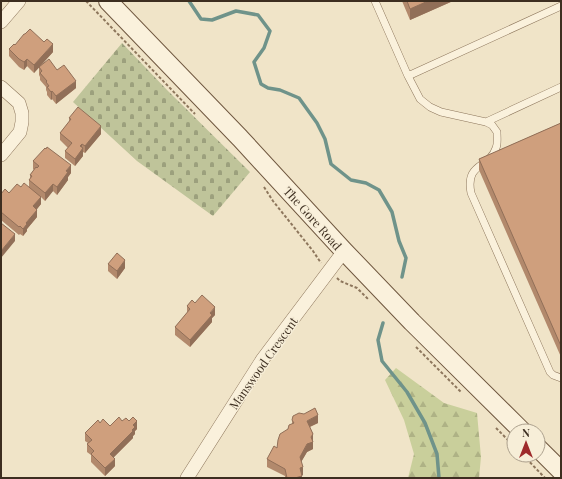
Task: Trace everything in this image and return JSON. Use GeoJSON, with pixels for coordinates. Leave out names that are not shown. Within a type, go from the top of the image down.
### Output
{"type":"FeatureCollection","features":[{"type":"Feature","properties":{"kind":"main road","name":"The Gore Road"},"geometry":{"type":"LineString","coordinates":[[108,1],[240,138],[360,268],[412,322],[514,423]]}},
{"type":"Feature","properties":{"kind":"main road"},"geometry":{"type":"LineString","coordinates":[[546,456],[561,471]]}},
{"type":"Feature","properties":{"kind":"street"},"geometry":{"type":"LineString","coordinates":[[1,22],[19,1]]}},
{"type":"Feature","properties":{"kind":"street"},"geometry":{"type":"LineString","coordinates":[[1,87],[19,103],[22,112],[22,122],[20,132],[1,155]]}},
{"type":"Feature","properties":{"kind":"street","name":"Manswood Crescent"},"geometry":{"type":"LineString","coordinates":[[187,478],[262,360],[344,251]]}},
{"type":"Feature","properties":{"kind":"lane"},"geometry":{"type":"LineString","coordinates":[[375,1],[408,76],[420,99],[430,107],[441,112],[486,122],[492,125],[497,132],[496,148],[492,156],[472,174],[470,186],[471,193],[550,372],[561,378]]}},
{"type":"Feature","properties":{"kind":"lane"},"geometry":{"type":"LineString","coordinates":[[408,76],[561,6]]}},
{"type":"Feature","properties":{"kind":"lane"},"geometry":{"type":"LineString","coordinates":[[486,122],[561,87]]}},
{"type":"Feature","properties":{"kind":"path"},"geometry":{"type":"LineString","coordinates":[[86,1],[198,116]]}},
{"type":"Feature","properties":{"kind":"path"},"geometry":{"type":"LineString","coordinates":[[262,184],[273,201],[313,251],[318,260]]}},
{"type":"Feature","properties":{"kind":"path"},"geometry":{"type":"LineString","coordinates":[[340,281],[357,288],[369,300]]}},
{"type":"Feature","properties":{"kind":"path"},"geometry":{"type":"LineString","coordinates":[[414,346],[464,395]]}},
{"type":"Feature","properties":{"kind":"path"},"geometry":{"type":"LineString","coordinates":[[495,426],[506,438]]}},
{"type":"Feature","properties":{"kind":"path"},"geometry":{"type":"LineString","coordinates":[[531,463],[545,478]]}},
{"type":"Feature","properties":{"kind":"green space"},"geometry":{"type":"Polygon","coordinates":[[[122,43],[250,172],[213,216],[137,161],[73,102],[122,43]]]}},
{"type":"Feature","properties":{"kind":"green space"},"geometry":{"type":"Polygon","coordinates":[[[396,368],[444,403],[477,413],[481,457],[479,478],[408,478],[414,454],[404,420],[385,380],[396,368]]]}},
{"type":"Feature","properties":{"kind":"building"},"geometry":{"type":"Polygon","coordinates":[[[407,1],[428,1],[410,9],[407,1]]]}},
{"type":"Feature","properties":{"kind":"building"},"geometry":{"type":"Polygon","coordinates":[[[30,29],[44,42],[47,39],[53,44],[34,65],[27,59],[24,62],[19,59],[9,49],[14,44],[15,45],[30,29]]]}},
{"type":"Feature","properties":{"kind":"building"},"geometry":{"type":"Polygon","coordinates":[[[49,59],[57,70],[64,65],[76,81],[56,96],[47,87],[49,86],[46,82],[47,81],[40,73],[42,71],[39,67],[49,59]]]}},
{"type":"Feature","properties":{"kind":"building"},"geometry":{"type":"Polygon","coordinates":[[[78,107],[101,126],[85,146],[82,144],[80,146],[83,148],[75,159],[65,151],[72,143],[60,133],[78,107]]]}},
{"type":"Feature","properties":{"kind":"building"},"geometry":{"type":"Polygon","coordinates":[[[561,123],[561,346],[479,159],[561,123]]]}},
{"type":"Feature","properties":{"kind":"building"},"geometry":{"type":"Polygon","coordinates":[[[47,147],[71,165],[66,171],[68,172],[57,187],[53,184],[45,193],[29,180],[32,176],[30,175],[36,167],[37,168],[39,166],[33,161],[47,147]]]}},
{"type":"Feature","properties":{"kind":"building"},"geometry":{"type":"Polygon","coordinates":[[[24,183],[41,197],[33,206],[37,210],[23,229],[1,212],[1,194],[5,189],[9,193],[17,184],[21,187],[24,183]]]}},
{"type":"Feature","properties":{"kind":"building"},"geometry":{"type":"Polygon","coordinates":[[[1,223],[15,234],[1,251],[1,223]]]}},
{"type":"Feature","properties":{"kind":"building"},"geometry":{"type":"Polygon","coordinates":[[[117,253],[125,260],[117,271],[108,264],[117,253]]]}},
{"type":"Feature","properties":{"kind":"building"},"geometry":{"type":"Polygon","coordinates":[[[202,295],[215,307],[210,313],[212,315],[190,340],[175,327],[190,309],[187,306],[192,300],[195,303],[202,295]]]}},
{"type":"Feature","properties":{"kind":"building"},"geometry":{"type":"Polygon","coordinates":[[[315,408],[318,415],[307,421],[313,434],[311,437],[313,442],[307,444],[300,457],[303,467],[300,468],[302,476],[287,478],[285,469],[267,459],[274,446],[277,448],[280,434],[288,429],[289,425],[294,423],[292,420],[293,416],[299,413],[304,414],[315,408]]]}},
{"type":"Feature","properties":{"kind":"building"},"geometry":{"type":"Polygon","coordinates":[[[119,417],[122,421],[126,418],[129,421],[133,417],[137,421],[133,425],[135,427],[132,430],[133,431],[110,454],[115,459],[105,468],[91,454],[94,451],[87,444],[92,440],[85,433],[98,420],[100,423],[103,419],[110,426],[119,417]]]}},
{"type":"Feature","properties":{"kind":"waterway"},"geometry":{"type":"LineString","coordinates":[[189,1],[201,19],[212,20],[236,11],[258,15],[270,31],[264,48],[254,62],[261,84],[268,88],[280,90],[299,98],[317,123],[325,139],[331,164],[351,180],[366,183],[379,190],[392,212],[399,241],[406,258],[402,277]]}},
{"type":"Feature","properties":{"kind":"waterway"},"geometry":{"type":"LineString","coordinates":[[383,323],[378,340],[382,361],[407,392],[425,423],[437,454],[439,478]]}}]}
